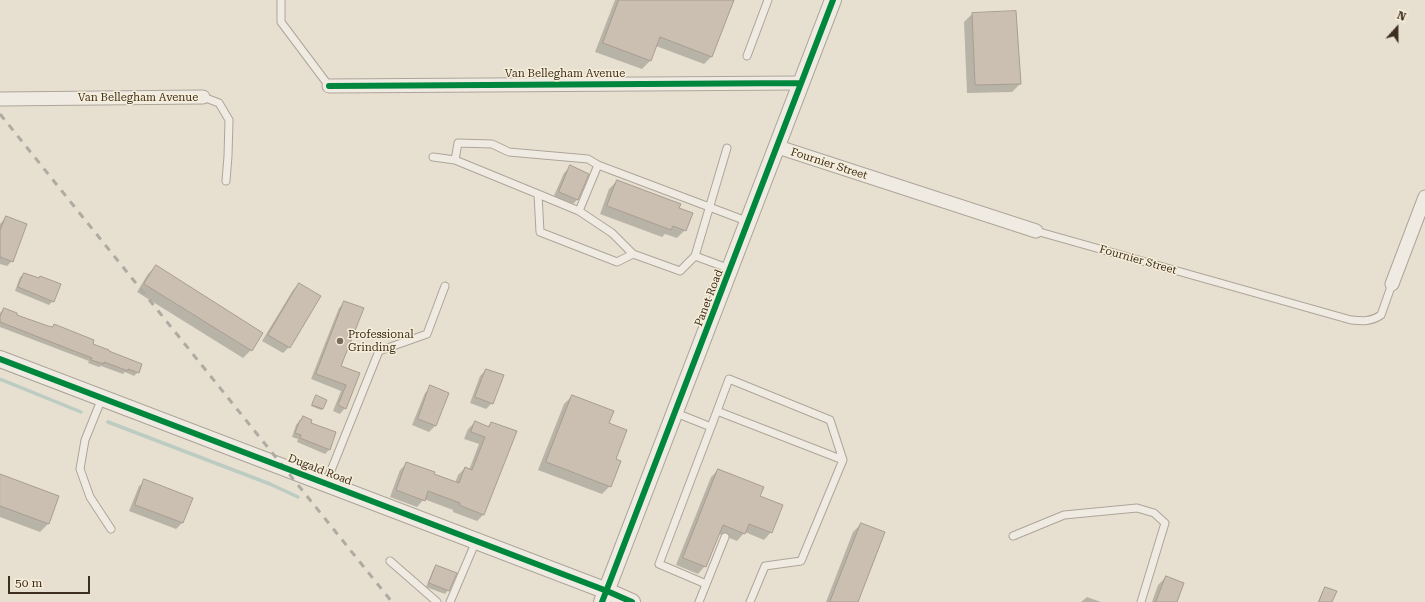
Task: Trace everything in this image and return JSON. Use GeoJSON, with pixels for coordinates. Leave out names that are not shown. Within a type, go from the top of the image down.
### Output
{"type":"FeatureCollection","features":[{"type":"Feature","properties":{"kind":"street","name":"Panet Road"},"geometry":{"type":"LineString","coordinates":[[605,596],[731,270],[833,0]]}},
{"type":"Feature","properties":{"kind":"street","name":"Van Bellegham Avenue"},"geometry":{"type":"LineString","coordinates":[[329,86],[801,83]]}},
{"type":"Feature","properties":{"kind":"street","name":"Van Bellegham Avenue"},"geometry":{"type":"LineString","coordinates":[[0,100],[203,97]]}},
{"type":"Feature","properties":{"kind":"street","name":"Fournier Street"},"geometry":{"type":"LineString","coordinates":[[778,147],[1036,231]]}},
{"type":"Feature","properties":{"kind":"street","name":"Fournier Street"},"geometry":{"type":"LineString","coordinates":[[1392,284],[1425,197]]}},
{"type":"Feature","properties":{"kind":"street","name":"Dugald Road"},"geometry":{"type":"LineString","coordinates":[[0,359],[476,541],[605,596],[632,602]]}},
{"type":"Feature","properties":{"kind":"lane"},"geometry":{"type":"LineString","coordinates":[[281,0],[280,22],[329,86]]}},
{"type":"Feature","properties":{"kind":"lane"},"geometry":{"type":"LineString","coordinates":[[747,56],[768,0]]}},
{"type":"Feature","properties":{"kind":"lane","name":"Van Bellegham Avenue"},"geometry":{"type":"LineString","coordinates":[[203,97],[219,103],[228,120],[226,181]]}},
{"type":"Feature","properties":{"kind":"lane"},"geometry":{"type":"LineString","coordinates":[[455,160],[458,143],[492,144],[509,152],[588,160],[749,222]]}},
{"type":"Feature","properties":{"kind":"lane"},"geometry":{"type":"LineString","coordinates":[[433,157],[455,160],[579,211],[612,232],[633,254],[680,271],[694,256],[727,148]]}},
{"type":"Feature","properties":{"kind":"lane"},"geometry":{"type":"LineString","coordinates":[[579,211],[598,165]]}},
{"type":"Feature","properties":{"kind":"lane"},"geometry":{"type":"LineString","coordinates":[[538,194],[540,232],[617,262],[633,254]]}},
{"type":"Feature","properties":{"kind":"lane","name":"Fournier Street"},"geometry":{"type":"LineString","coordinates":[[1036,231],[1350,320],[1371,320],[1381,315],[1392,284]]}},
{"type":"Feature","properties":{"kind":"lane"},"geometry":{"type":"LineString","coordinates":[[694,256],[731,270]]}},
{"type":"Feature","properties":{"kind":"lane"},"geometry":{"type":"LineString","coordinates":[[326,483],[379,351],[427,334],[445,286]]}},
{"type":"Feature","properties":{"kind":"lane"},"geometry":{"type":"LineString","coordinates":[[706,584],[660,564],[729,379],[830,420],[843,460],[802,561],[765,566],[750,602]]}},
{"type":"Feature","properties":{"kind":"lane"},"geometry":{"type":"LineString","coordinates":[[102,398],[85,440],[80,469],[90,496],[111,529]]}},
{"type":"Feature","properties":{"kind":"lane"},"geometry":{"type":"LineString","coordinates":[[717,411],[843,460]]}},
{"type":"Feature","properties":{"kind":"lane"},"geometry":{"type":"LineString","coordinates":[[676,413],[710,427]]}},
{"type":"Feature","properties":{"kind":"lane"},"geometry":{"type":"LineString","coordinates":[[1013,536],[1064,516],[1137,508],[1154,513],[1165,523],[1141,602]]}},
{"type":"Feature","properties":{"kind":"lane"},"geometry":{"type":"LineString","coordinates":[[699,602],[725,537]]}},
{"type":"Feature","properties":{"kind":"lane"},"geometry":{"type":"LineString","coordinates":[[450,602],[476,541]]}},
{"type":"Feature","properties":{"kind":"lane"},"geometry":{"type":"LineString","coordinates":[[390,561],[437,602]]}},
{"type":"Feature","properties":{"kind":"building"},"geometry":{"type":"Polygon","coordinates":[[[619,0],[734,0],[712,57],[660,37],[651,61],[603,43],[619,0]]]}},
{"type":"Feature","properties":{"kind":"building"},"geometry":{"type":"Polygon","coordinates":[[[1016,11],[1021,84],[975,85],[972,13],[1016,11]]]}},
{"type":"Feature","properties":{"kind":"building"},"geometry":{"type":"Polygon","coordinates":[[[570,165],[589,174],[578,200],[559,192],[570,165]]]}},
{"type":"Feature","properties":{"kind":"building"},"geometry":{"type":"Polygon","coordinates":[[[617,180],[681,204],[679,208],[693,213],[686,231],[673,226],[671,230],[607,206],[617,180]]]}},
{"type":"Feature","properties":{"kind":"building"},"geometry":{"type":"Polygon","coordinates":[[[6,216],[27,224],[13,262],[0,257],[0,231],[6,216]]]}},
{"type":"Feature","properties":{"kind":"building"},"geometry":{"type":"Polygon","coordinates":[[[156,265],[263,333],[252,351],[144,284],[156,265]]]}},
{"type":"Feature","properties":{"kind":"building"},"geometry":{"type":"Polygon","coordinates":[[[24,273],[39,278],[40,276],[61,284],[54,302],[18,287],[24,273]]]}},
{"type":"Feature","properties":{"kind":"building"},"geometry":{"type":"Polygon","coordinates":[[[299,283],[321,296],[290,348],[268,335],[299,283]]]}},
{"type":"Feature","properties":{"kind":"building","name":"Professional Grinding"},"geometry":{"type":"Polygon","coordinates":[[[344,301],[364,308],[341,366],[360,373],[346,409],[338,405],[346,385],[316,374],[344,301]]]}},
{"type":"Feature","properties":{"kind":"building"},"geometry":{"type":"Polygon","coordinates":[[[4,308],[17,313],[17,315],[48,326],[53,327],[54,324],[94,340],[93,344],[142,364],[139,373],[128,369],[128,371],[104,362],[104,364],[91,360],[92,358],[0,322],[0,317],[4,308]]]}},
{"type":"Feature","properties":{"kind":"building"},"geometry":{"type":"Polygon","coordinates":[[[486,369],[504,375],[493,404],[475,397],[486,369]]]}},
{"type":"Feature","properties":{"kind":"building"},"geometry":{"type":"Polygon","coordinates":[[[430,385],[449,393],[436,426],[418,419],[430,385]]]}},
{"type":"Feature","properties":{"kind":"building"},"geometry":{"type":"Polygon","coordinates":[[[316,395],[327,400],[323,409],[312,405],[316,395]]]}},
{"type":"Feature","properties":{"kind":"building"},"geometry":{"type":"Polygon","coordinates":[[[572,395],[614,411],[609,423],[627,430],[616,459],[621,461],[611,487],[546,462],[572,395]]]}},
{"type":"Feature","properties":{"kind":"building"},"geometry":{"type":"Polygon","coordinates":[[[303,416],[312,420],[311,423],[336,432],[330,450],[300,438],[301,435],[295,433],[303,416]]]}},
{"type":"Feature","properties":{"kind":"building"},"geometry":{"type":"Polygon","coordinates":[[[475,421],[489,427],[491,422],[517,431],[484,515],[459,505],[460,503],[428,491],[425,501],[396,490],[406,462],[435,472],[434,474],[459,483],[465,467],[472,470],[485,437],[471,432],[475,421]]]}},
{"type":"Feature","properties":{"kind":"building"},"geometry":{"type":"Polygon","coordinates":[[[718,469],[764,487],[760,496],[783,505],[772,533],[749,524],[745,534],[723,525],[706,567],[683,558],[718,469]]]}},
{"type":"Feature","properties":{"kind":"building"},"geometry":{"type":"Polygon","coordinates":[[[0,474],[59,496],[49,524],[0,506],[0,474]]]}},
{"type":"Feature","properties":{"kind":"building"},"geometry":{"type":"Polygon","coordinates":[[[144,479],[193,498],[183,523],[135,505],[144,479]]]}},
{"type":"Feature","properties":{"kind":"building"},"geometry":{"type":"Polygon","coordinates":[[[861,523],[885,532],[858,602],[830,602],[861,523]]]}},
{"type":"Feature","properties":{"kind":"building"},"geometry":{"type":"Polygon","coordinates":[[[436,565],[457,573],[449,591],[429,583],[436,565]]]}},
{"type":"Feature","properties":{"kind":"building"},"geometry":{"type":"Polygon","coordinates":[[[1166,576],[1184,583],[1177,602],[1156,602],[1166,576]]]}},
{"type":"Feature","properties":{"kind":"building"},"geometry":{"type":"Polygon","coordinates":[[[1325,587],[1337,591],[1332,602],[1319,602],[1325,587]]]}},
{"type":"Feature","properties":{"kind":"waterway"},"geometry":{"type":"LineString","coordinates":[[0,379],[81,412]]}},
{"type":"Feature","properties":{"kind":"waterway"},"geometry":{"type":"LineString","coordinates":[[108,422],[270,484],[298,497]]}},
{"type":"Feature","properties":{"kind":"railway"},"geometry":{"type":"LineString","coordinates":[[0,114],[392,602]]}},
{"type":"Feature","properties":{"kind":"cycle path"},"geometry":{"type":"LineString","coordinates":[[602,602],[833,0]]}},
{"type":"Feature","properties":{"kind":"cycle path"},"geometry":{"type":"LineString","coordinates":[[329,86],[801,83]]}},
{"type":"Feature","properties":{"kind":"cycle path"},"geometry":{"type":"LineString","coordinates":[[0,359],[607,591],[632,602]]}},
{"type":"Feature","properties":{"kind":"place","name":"Professional Grinding"},"geometry":{"type":"Point","coordinates":[340,341]}}]}
